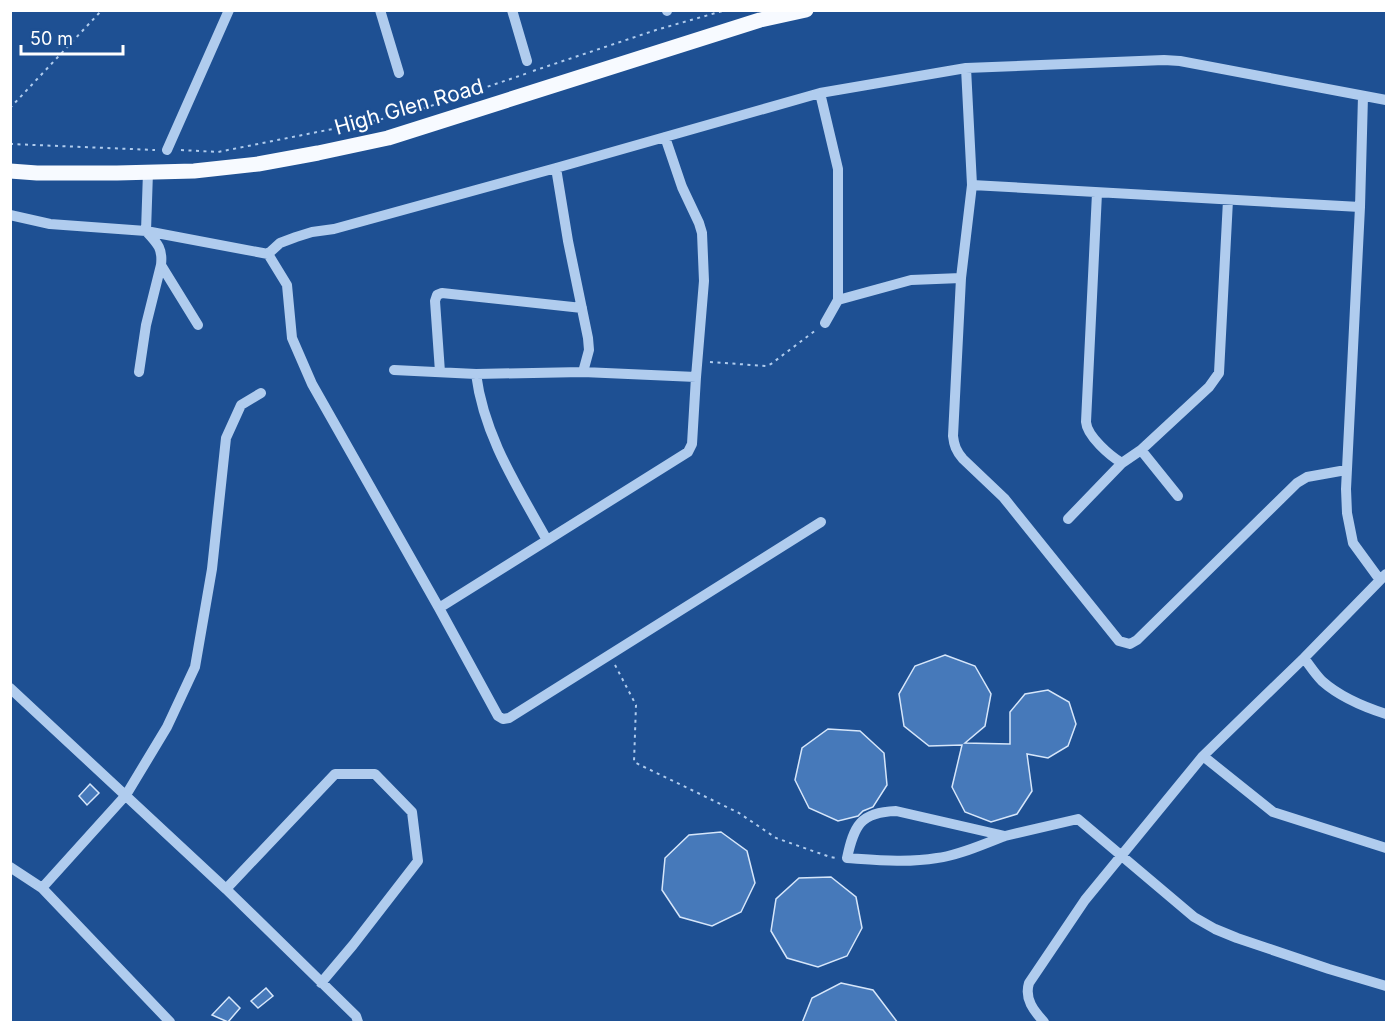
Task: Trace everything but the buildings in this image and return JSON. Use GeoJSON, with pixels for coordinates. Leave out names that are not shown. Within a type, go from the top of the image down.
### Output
{"type":"FeatureCollection","features":[{"type":"Feature","properties":{"kind":"main road","name":"High Glen Road"},"geometry":{"type":"LineString","coordinates":[[10,171],[37,173],[194,171],[258,164],[318,153],[388,138],[760,20],[806,10]]}},
{"type":"Feature","properties":{"kind":"street"},"geometry":{"type":"LineString","coordinates":[[167,150],[229,10]]}},
{"type":"Feature","properties":{"kind":"street"},"geometry":{"type":"LineString","coordinates":[[380,10],[399,73]]}},
{"type":"Feature","properties":{"kind":"street"},"geometry":{"type":"LineString","coordinates":[[512,10],[527,61]]}},
{"type":"Feature","properties":{"kind":"street"},"geometry":{"type":"LineString","coordinates":[[268,254],[280,243],[312,232],[334,229],[820,93],[966,68],[1179,61],[1386,100]]}},
{"type":"Feature","properties":{"kind":"street"},"geometry":{"type":"LineString","coordinates":[[966,68],[972,185],[961,278],[954,445],[963,459],[1004,498],[1119,641],[1130,644],[1137,640],[1297,483],[1307,477],[1346,470]]}},
{"type":"Feature","properties":{"kind":"street"},"geometry":{"type":"LineString","coordinates":[[820,93],[838,169],[838,300],[825,322]]}},
{"type":"Feature","properties":{"kind":"street"},"geometry":{"type":"LineString","coordinates":[[1044,1023],[1034,1010],[1026,991],[1029,983],[1085,900],[1203,756],[1383,577],[1353,543],[1347,513],[1346,470],[1360,207],[1363,96]]}},
{"type":"Feature","properties":{"kind":"street"},"geometry":{"type":"LineString","coordinates":[[439,608],[688,452],[692,444],[704,280],[702,233],[682,187],[665,137]]}},
{"type":"Feature","properties":{"kind":"street"},"geometry":{"type":"LineString","coordinates":[[556,168],[588,338],[589,350],[583,372]]}},
{"type":"Feature","properties":{"kind":"street"},"geometry":{"type":"LineString","coordinates":[[139,372],[146,325],[162,265],[159,245],[146,231],[148,172]]}},
{"type":"Feature","properties":{"kind":"street"},"geometry":{"type":"LineString","coordinates":[[972,185],[1360,207]]}},
{"type":"Feature","properties":{"kind":"street"},"geometry":{"type":"LineString","coordinates":[[1097,193],[1086,422],[1091,434],[1114,459],[1122,463]]}},
{"type":"Feature","properties":{"kind":"street"},"geometry":{"type":"LineString","coordinates":[[1068,519],[1122,463],[1141,450],[1209,387],[1219,373],[1228,200]]}},
{"type":"Feature","properties":{"kind":"street"},"geometry":{"type":"LineString","coordinates":[[10,215],[50,224],[146,231],[268,254],[287,285],[292,338],[312,384],[498,716],[503,719],[509,718],[821,522]]}},
{"type":"Feature","properties":{"kind":"street"},"geometry":{"type":"LineString","coordinates":[[162,265],[198,326]]}},
{"type":"Feature","properties":{"kind":"street"},"geometry":{"type":"LineString","coordinates":[[838,300],[911,280],[961,278]]}},
{"type":"Feature","properties":{"kind":"street"},"geometry":{"type":"LineString","coordinates":[[440,372],[435,302],[437,295],[442,293],[582,308]]}},
{"type":"Feature","properties":{"kind":"street"},"geometry":{"type":"LineString","coordinates":[[394,370],[476,374],[583,372],[696,377]]}},
{"type":"Feature","properties":{"kind":"street"},"geometry":{"type":"LineString","coordinates":[[476,374],[479,396],[495,443],[547,540]]}},
{"type":"Feature","properties":{"kind":"street"},"geometry":{"type":"LineString","coordinates":[[42,888],[126,795],[167,727],[195,667],[212,569],[226,438],[241,405],[261,393]]}},
{"type":"Feature","properties":{"kind":"street"},"geometry":{"type":"LineString","coordinates":[[1141,450],[1178,496]]}},
{"type":"Feature","properties":{"kind":"street"},"geometry":{"type":"LineString","coordinates":[[1304,658],[1320,679],[1332,688],[1371,709],[1386,714]]}},
{"type":"Feature","properties":{"kind":"street"},"geometry":{"type":"LineString","coordinates":[[10,688],[226,889],[356,1016],[358,1023]]}},
{"type":"Feature","properties":{"kind":"street"},"geometry":{"type":"LineString","coordinates":[[1203,756],[1273,812],[1386,848]]}},
{"type":"Feature","properties":{"kind":"street"},"geometry":{"type":"LineString","coordinates":[[226,889],[335,774],[375,774],[412,812],[418,861],[321,983]]}},
{"type":"Feature","properties":{"kind":"street"},"geometry":{"type":"LineString","coordinates":[[1005,836],[896,811],[880,811],[862,820],[854,832],[847,858],[909,861],[938,858],[963,852],[1005,836],[1078,819],[1194,917],[1215,929],[1257,945],[1386,986]]}},
{"type":"Feature","properties":{"kind":"street"},"geometry":{"type":"LineString","coordinates":[[10,867],[42,888],[170,1023]]}},
{"type":"Feature","properties":{"kind":"path"},"geometry":{"type":"LineString","coordinates":[[10,108],[102,10]]}},
{"type":"Feature","properties":{"kind":"path"},"geometry":{"type":"LineString","coordinates":[[10,144],[218,152],[407,114],[656,30],[726,10]]}},
{"type":"Feature","properties":{"kind":"path"},"geometry":{"type":"LineString","coordinates":[[697,361],[766,366],[825,322]]}},
{"type":"Feature","properties":{"kind":"path"},"geometry":{"type":"LineString","coordinates":[[609,655],[636,705],[634,762],[739,813],[776,838],[830,857],[847,858]]}}]}
